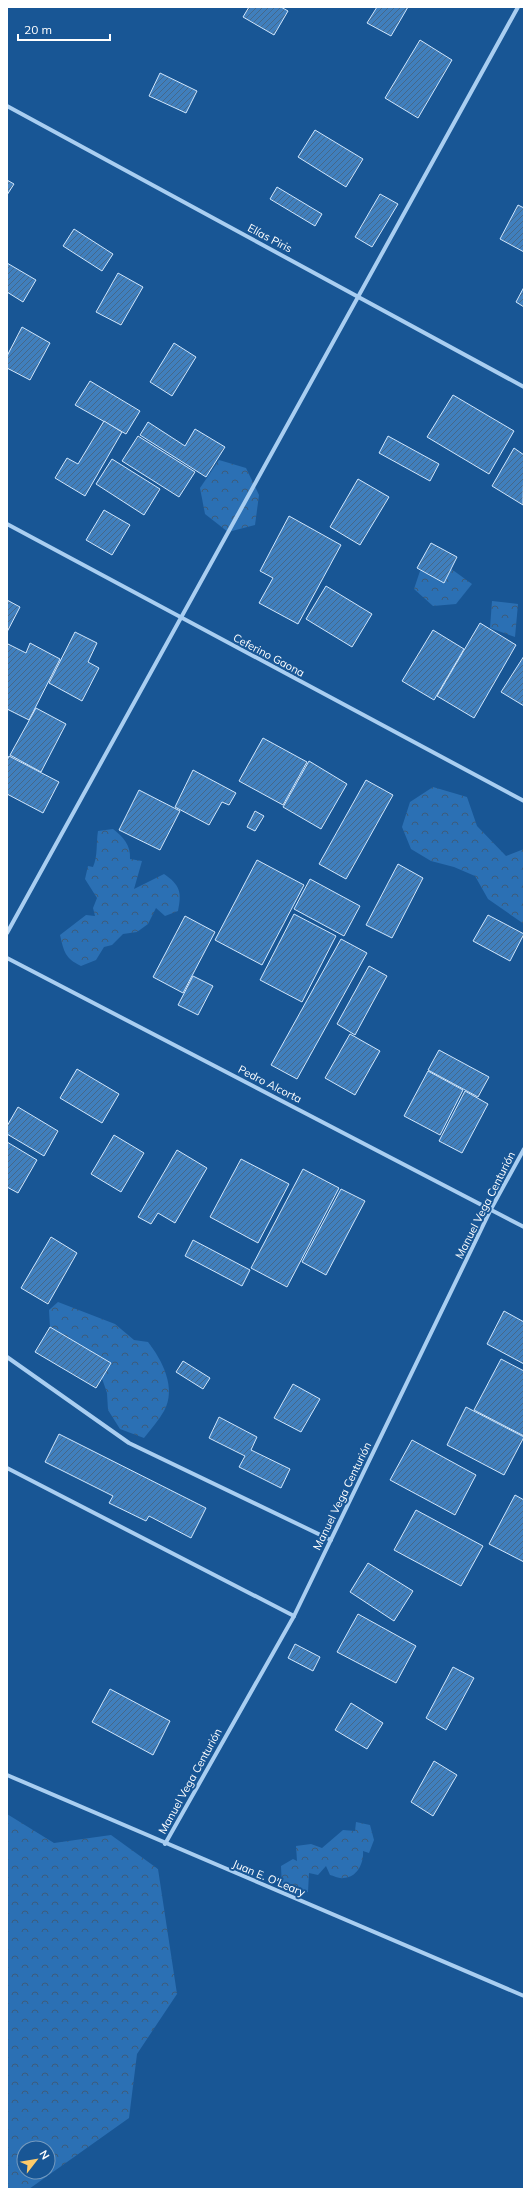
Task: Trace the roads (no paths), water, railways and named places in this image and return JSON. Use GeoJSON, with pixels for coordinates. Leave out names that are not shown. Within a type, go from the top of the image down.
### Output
{"type":"FeatureCollection","features":[{"type":"Feature","properties":{"kind":"street"},"geometry":{"type":"LineString","coordinates":[[7,932],[518,7]]}},
{"type":"Feature","properties":{"kind":"street","name":"Elías Piris"},"geometry":{"type":"LineString","coordinates":[[7,106],[524,387]]}},
{"type":"Feature","properties":{"kind":"street","name":"Ceferino Gaona"},"geometry":{"type":"LineString","coordinates":[[7,524],[524,801]]}},
{"type":"Feature","properties":{"kind":"street","name":"Pedro Alcorta"},"geometry":{"type":"LineString","coordinates":[[7,958],[524,1227]]}},
{"type":"Feature","properties":{"kind":"street","name":"Manuel Vega Centurión"},"geometry":{"type":"LineString","coordinates":[[165,1844],[294,1616],[491,1209],[524,1149]]}},
{"type":"Feature","properties":{"kind":"street"},"geometry":{"type":"LineString","coordinates":[[7,1358],[129,1444],[331,1540]]}},
{"type":"Feature","properties":{"kind":"street"},"geometry":{"type":"LineString","coordinates":[[7,1468],[294,1616]]}},
{"type":"Feature","properties":{"kind":"street","name":"Juan E. O'Leary"},"geometry":{"type":"LineString","coordinates":[[7,1776],[524,1996]]}}]}
